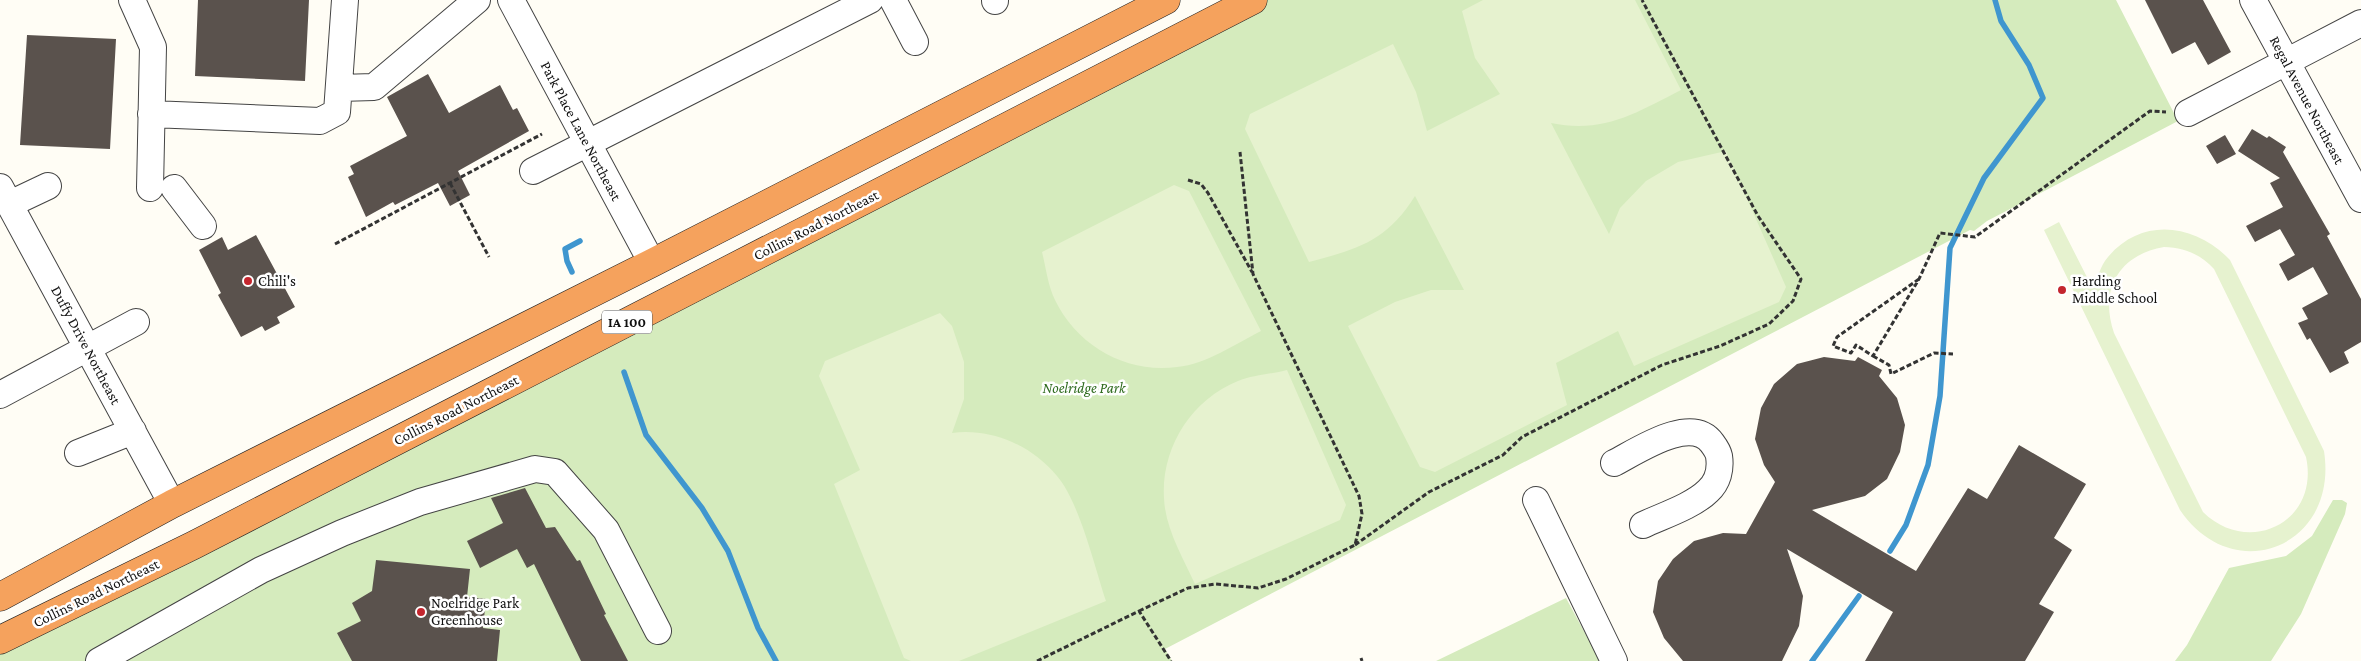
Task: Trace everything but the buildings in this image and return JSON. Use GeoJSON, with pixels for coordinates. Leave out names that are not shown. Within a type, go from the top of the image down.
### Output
{"type":"FeatureCollection","features":[{"type":"Feature","properties":{"kind":"highway","name":"IA 100"},"geometry":{"type":"LineString","coordinates":[[0,597],[172,504],[652,263],[1166,0]]}},
{"type":"Feature","properties":{"kind":"highway","name":"Collins Road Northeast"},"geometry":{"type":"LineString","coordinates":[[0,640],[194,545],[380,450],[1253,0]]}},
{"type":"Feature","properties":{"kind":"highway","name":"Collins Road Northeast"},"geometry":{"type":"LineString","coordinates":[[380,450],[433,404],[646,291],[652,263]]}},
{"type":"Feature","properties":{"kind":"street"},"geometry":{"type":"LineString","coordinates":[[132,0],[153,46],[151,114],[162,188],[204,226]]}},
{"type":"Feature","properties":{"kind":"street"},"geometry":{"type":"LineString","coordinates":[[151,114],[320,121],[337,112],[345,0]]}},
{"type":"Feature","properties":{"kind":"street"},"geometry":{"type":"LineString","coordinates":[[339,88],[374,87],[477,0]]}},
{"type":"Feature","properties":{"kind":"street","name":"Park Place Lane Northeast"},"geometry":{"type":"LineString","coordinates":[[510,0],[652,263]]}},
{"type":"Feature","properties":{"kind":"street"},"geometry":{"type":"LineString","coordinates":[[533,171],[870,0]]}},
{"type":"Feature","properties":{"kind":"street"},"geometry":{"type":"LineString","coordinates":[[893,0],[915,42]]}},
{"type":"Feature","properties":{"kind":"street","name":"Regal Avenue Northeast"},"geometry":{"type":"LineString","coordinates":[[2253,0],[2361,199]]}},
{"type":"Feature","properties":{"kind":"street"},"geometry":{"type":"LineString","coordinates":[[2188,113],[2361,23]]}},
{"type":"Feature","properties":{"kind":"street"},"geometry":{"type":"LineString","coordinates":[[5,196],[48,186]]}},
{"type":"Feature","properties":{"kind":"street","name":"Duffy Drive Northeast"},"geometry":{"type":"LineString","coordinates":[[5,196],[172,504]]}},
{"type":"Feature","properties":{"kind":"street"},"geometry":{"type":"LineString","coordinates":[[0,395],[136,322]]}},
{"type":"Feature","properties":{"kind":"street"},"geometry":{"type":"LineString","coordinates":[[78,453],[133,431]]}},
{"type":"Feature","properties":{"kind":"street"},"geometry":{"type":"LineString","coordinates":[[1614,463],[1663,438],[1680,432],[1696,433],[1709,439],[1719,453],[1720,467],[1716,481],[1708,492],[1697,500],[1643,525]]}},
{"type":"Feature","properties":{"kind":"street"},"geometry":{"type":"LineString","coordinates":[[99,661],[261,570],[342,533],[420,502],[535,469],[555,472],[606,530],[658,631]]}},
{"type":"Feature","properties":{"kind":"street"},"geometry":{"type":"LineString","coordinates":[[1536,500],[1614,661]]}},
{"type":"Feature","properties":{"kind":"path"},"geometry":{"type":"LineString","coordinates":[[1037,661],[1188,588],[1216,584],[1258,588],[1286,580],[1355,545],[1429,492],[1503,455],[1522,438],[1662,365],[1720,346],[1769,324],[1793,301],[1801,279],[1758,216],[1642,0]]}},
{"type":"Feature","properties":{"kind":"path"},"geometry":{"type":"LineString","coordinates":[[1873,356],[1919,279],[1940,232],[1975,237],[2150,111],[2188,113]]}},
{"type":"Feature","properties":{"kind":"path"},"geometry":{"type":"LineString","coordinates":[[335,244],[542,134]]}},
{"type":"Feature","properties":{"kind":"path"},"geometry":{"type":"LineString","coordinates":[[1240,152],[1253,274]]}},
{"type":"Feature","properties":{"kind":"path"},"geometry":{"type":"LineString","coordinates":[[1188,180],[1201,184],[1208,193],[1253,274],[1358,496],[1362,514],[1355,545]]}},
{"type":"Feature","properties":{"kind":"path"},"geometry":{"type":"LineString","coordinates":[[450,183],[489,258]]}},
{"type":"Feature","properties":{"kind":"path"},"geometry":{"type":"LineString","coordinates":[[1919,279],[1837,337],[1833,346],[1851,353],[1856,345],[1889,364],[1891,374],[1934,352],[1952,354]]}},
{"type":"Feature","properties":{"kind":"path"},"geometry":{"type":"LineString","coordinates":[[1139,611],[1171,661]]}},
{"type":"Feature","properties":{"kind":"green space","name":"Noelridge Park"},"geometry":{"type":"Polygon","coordinates":[[[1253,0],[2116,0],[2178,121],[1987,221],[1974,231],[1970,230],[1165,649],[1172,661],[0,661],[0,640],[1253,0]]]}},
{"type":"Feature","properties":{"kind":"green space"},"geometry":{"type":"Polygon","coordinates":[[[1483,0],[1635,0],[1681,90],[1619,119],[1587,126],[1551,123],[1609,234],[1620,208],[1646,181],[1678,162],[1726,151],[1786,287],[1779,302],[1634,366],[1618,331],[1556,363],[1567,405],[1435,472],[1420,467],[1348,326],[1395,302],[1431,290],[1464,290],[1415,196],[1394,223],[1370,241],[1342,253],[1309,262],[1245,129],[1250,114],[1393,44],[1416,92],[1427,131],[1500,94],[1475,58],[1462,11],[1483,0]]]}},
{"type":"Feature","properties":{"kind":"green space"},"geometry":{"type":"Polygon","coordinates":[[[1174,185],[1189,191],[1261,331],[1199,362],[1177,367],[1158,368],[1140,366],[1122,361],[1106,353],[1076,331],[1055,300],[1042,252],[1174,185]]]}},
{"type":"Feature","properties":{"kind":"green space"},"geometry":{"type":"Polygon","coordinates":[[[2059,222],[2092,287],[2108,257],[2122,244],[2137,235],[2153,230],[2185,232],[2216,248],[2230,260],[2324,451],[2324,484],[2315,511],[2299,532],[2278,546],[2253,551],[2227,547],[2202,534],[2180,510],[2044,230],[2059,222]],[[2164,247],[2148,251],[2124,266],[2117,276],[2111,289],[2109,302],[2114,333],[2203,512],[2221,525],[2240,532],[2259,532],[2277,526],[2292,515],[2302,499],[2307,480],[2306,457],[2214,269],[2198,256],[2185,250],[2164,247]]]}},
{"type":"Feature","properties":{"kind":"green space"},"geometry":{"type":"Polygon","coordinates":[[[940,313],[952,326],[964,362],[964,399],[952,433],[975,432],[1005,439],[1031,452],[1057,476],[1065,487],[1079,518],[1106,601],[959,661],[911,661],[904,658],[834,484],[860,470],[819,376],[825,361],[940,313]]]}},
{"type":"Feature","properties":{"kind":"green space"},"geometry":{"type":"Polygon","coordinates":[[[1287,370],[1346,505],[1340,520],[1195,584],[1171,532],[1165,509],[1164,479],[1174,444],[1182,428],[1193,413],[1221,389],[1244,379],[1287,370]]]}},
{"type":"Feature","properties":{"kind":"green space"},"geometry":{"type":"Polygon","coordinates":[[[2333,500],[2342,500],[2347,503],[2345,514],[2301,614],[2271,661],[2175,661],[2187,645],[2229,568],[2286,556],[2312,536],[2333,500]]]}},
{"type":"Feature","properties":{"kind":"green space"},"geometry":{"type":"Polygon","coordinates":[[[1566,598],[1600,661],[1436,661],[1566,598]]]}},
{"type":"Feature","properties":{"kind":"waterway"},"geometry":{"type":"LineString","coordinates":[[1890,551],[1906,525],[1928,465],[1940,396],[1950,248],[1984,178],[2043,98],[2029,65],[2001,21],[1995,0]]}},
{"type":"Feature","properties":{"kind":"waterway"},"geometry":{"type":"LineString","coordinates":[[572,272],[567,261],[565,249],[580,241]]}},
{"type":"Feature","properties":{"kind":"waterway"},"geometry":{"type":"LineString","coordinates":[[624,372],[646,435],[702,508],[728,551],[758,628],[776,661]]}},
{"type":"Feature","properties":{"kind":"waterway"},"geometry":{"type":"LineString","coordinates":[[1812,661],[1859,596]]}},
{"type":"Feature","properties":{"kind":"place","name":"Chili's"},"geometry":{"type":"Point","coordinates":[248,281]}},
{"type":"Feature","properties":{"kind":"place","name":"Harding Middle School"},"geometry":{"type":"Point","coordinates":[2062,290]}},
{"type":"Feature","properties":{"kind":"place","name":"Noelridge Park Greenhouse"},"geometry":{"type":"Point","coordinates":[421,612]}}]}
